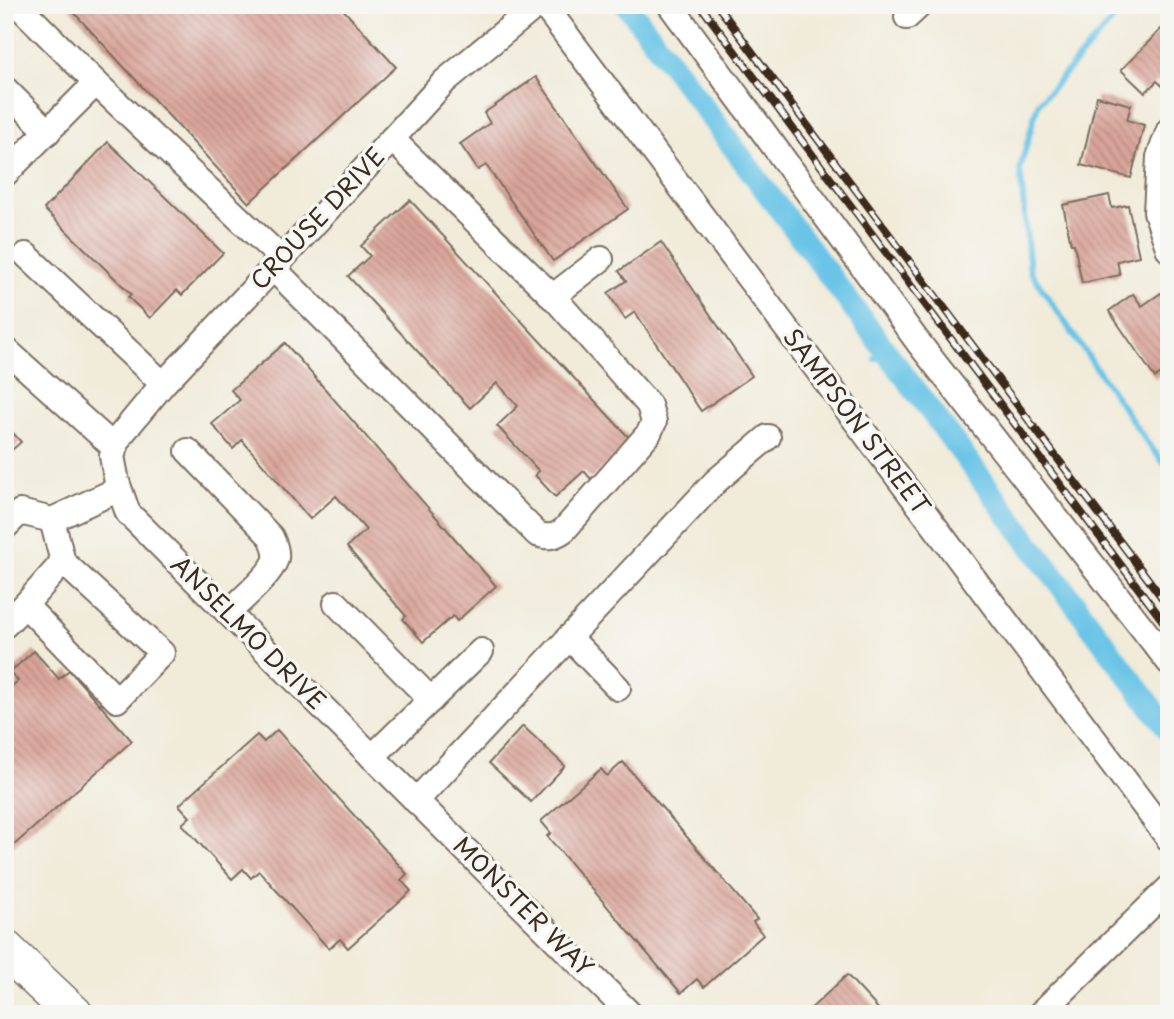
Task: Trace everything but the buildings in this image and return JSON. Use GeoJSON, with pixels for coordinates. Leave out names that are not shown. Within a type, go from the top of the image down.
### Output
{"type":"FeatureCollection","features":[{"type":"Feature","properties":{"kind":"highway"},"geometry":{"type":"LineString","coordinates":[[5,949],[74,1014]]}},
{"type":"Feature","properties":{"kind":"highway"},"geometry":{"type":"LineString","coordinates":[[5,974],[42,1014]]}},
{"type":"Feature","properties":{"kind":"street"},"geometry":{"type":"LineString","coordinates":[[18,5],[277,264],[360,355],[537,534],[554,536],[564,530],[649,433],[654,422],[649,405],[552,297],[392,139]]}},
{"type":"Feature","properties":{"kind":"street","name":"CROUSE DRIVE"},"geometry":{"type":"LineString","coordinates":[[116,448],[120,436],[163,384],[445,81],[537,5]]}},
{"type":"Feature","properties":{"kind":"street","name":"SAMPSON STREET"},"geometry":{"type":"LineString","coordinates":[[544,5],[1169,839]]}},
{"type":"Feature","properties":{"kind":"street"},"geometry":{"type":"LineString","coordinates":[[670,5],[918,342],[1169,662]]}},
{"type":"Feature","properties":{"kind":"street"},"geometry":{"type":"LineString","coordinates":[[5,174],[96,83]]}},
{"type":"Feature","properties":{"kind":"street"},"geometry":{"type":"LineString","coordinates":[[5,89],[48,132]]}},
{"type":"Feature","properties":{"kind":"street"},"geometry":{"type":"LineString","coordinates":[[1169,130],[1159,157],[1156,212],[1169,250]]}},
{"type":"Feature","properties":{"kind":"street"},"geometry":{"type":"LineString","coordinates":[[26,255],[163,384]]}},
{"type":"Feature","properties":{"kind":"street"},"geometry":{"type":"LineString","coordinates":[[552,297],[601,259]]}},
{"type":"Feature","properties":{"kind":"street"},"geometry":{"type":"LineString","coordinates":[[5,349],[116,448]]}},
{"type":"Feature","properties":{"kind":"street"},"geometry":{"type":"LineString","coordinates":[[416,801],[715,482],[768,437]]}},
{"type":"Feature","properties":{"kind":"street","name":"ANSELMO DRIVE"},"geometry":{"type":"LineString","coordinates":[[116,448],[112,456],[119,489],[128,513],[416,801]]}},
{"type":"Feature","properties":{"kind":"street"},"geometry":{"type":"LineString","coordinates":[[188,451],[271,537],[276,549],[276,561],[270,570],[228,613]]}},
{"type":"Feature","properties":{"kind":"street"},"geometry":{"type":"LineString","coordinates":[[5,527],[20,512],[52,520],[119,489]]}},
{"type":"Feature","properties":{"kind":"street"},"geometry":{"type":"LineString","coordinates":[[25,605],[117,700],[162,653],[63,562],[52,520]]}},
{"type":"Feature","properties":{"kind":"street"},"geometry":{"type":"LineString","coordinates":[[5,625],[63,562]]}},
{"type":"Feature","properties":{"kind":"street"},"geometry":{"type":"LineString","coordinates":[[336,603],[431,700]]}},
{"type":"Feature","properties":{"kind":"street"},"geometry":{"type":"LineString","coordinates":[[569,637],[618,688]]}},
{"type":"Feature","properties":{"kind":"street"},"geometry":{"type":"LineString","coordinates":[[372,757],[481,651]]}},
{"type":"Feature","properties":{"kind":"street","name":"MONSTER WAY"},"geometry":{"type":"LineString","coordinates":[[416,801],[630,1014]]}},
{"type":"Feature","properties":{"kind":"street"},"geometry":{"type":"LineString","coordinates":[[1040,1014],[1169,888]]}},
{"type":"Feature","properties":{"kind":"waterway"},"geometry":{"type":"LineString","coordinates":[[627,5],[1169,730]]}},
{"type":"Feature","properties":{"kind":"waterway"},"geometry":{"type":"LineString","coordinates":[[1126,5],[1038,104],[1020,168],[1030,271],[1146,441],[1169,470]]}},
{"type":"Feature","properties":{"kind":"waterway"},"geometry":{"type":"LineString","coordinates":[[875,359],[886,352]]}},
{"type":"Feature","properties":{"kind":"railway"},"geometry":{"type":"LineString","coordinates":[[700,5],[1169,629]]}},
{"type":"Feature","properties":{"kind":"railway"},"geometry":{"type":"LineString","coordinates":[[717,5],[1169,607]]}}]}
